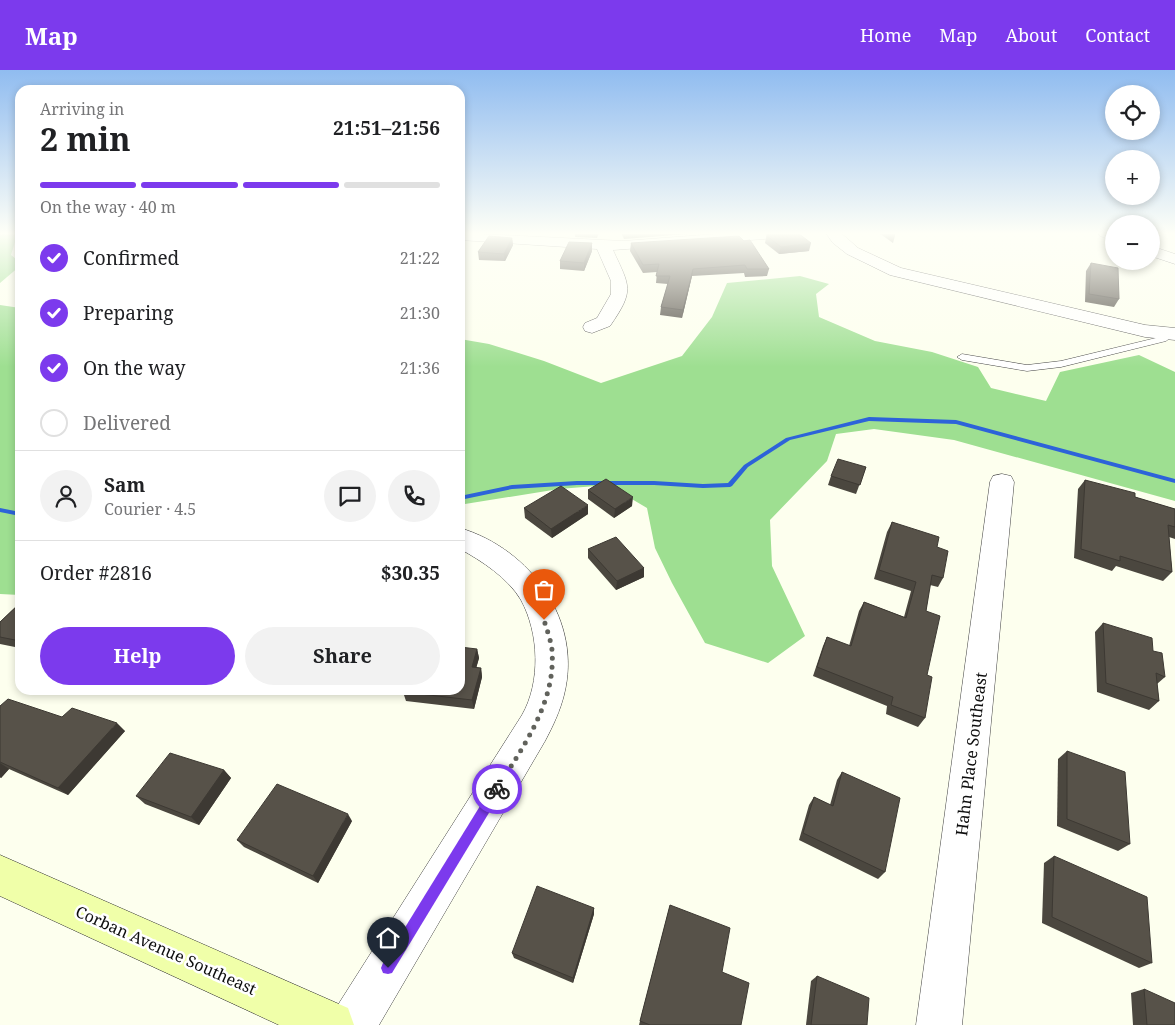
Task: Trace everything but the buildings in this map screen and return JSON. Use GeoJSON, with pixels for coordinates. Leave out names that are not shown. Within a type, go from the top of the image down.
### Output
{"type":"FeatureCollection","features":[{"type":"Feature","properties":{"kind":"main road","name":"Corban Avenue Southeast"},"geometry":{"type":"LineString","coordinates":[[3,883],[331,1025]]}},
{"type":"Feature","properties":{"kind":"street"},"geometry":{"type":"LineString","coordinates":[[592,327],[604,322],[620,294],[618,278]]}},
{"type":"Feature","properties":{"kind":"street"},"geometry":{"type":"LineString","coordinates":[[919,278],[1145,331],[1173,334]]}},
{"type":"Feature","properties":{"kind":"street","name":"Hahn Place Southeast"},"geometry":{"type":"LineString","coordinates":[[940,1025],[1002,482]]}},
{"type":"Feature","properties":{"kind":"street"},"geometry":{"type":"LineString","coordinates":[[353,1025],[528,737],[544,707],[551,678],[552,649],[544,620],[533,594],[514,572],[496,558],[465,541]]}},
{"type":"Feature","properties":{"kind":"lane"},"geometry":{"type":"LineString","coordinates":[[962,357],[1027,368],[1061,364],[1163,339],[1173,334]]}},
{"type":"Feature","properties":{"kind":"green space"},"geometry":{"type":"Polygon","coordinates":[[[0,278],[6,278],[0,283],[0,278]]]}},
{"type":"Feature","properties":{"kind":"green space"},"geometry":{"type":"Polygon","coordinates":[[[784,278],[806,278],[829,284],[816,294],[819,317],[875,341],[932,352],[978,367],[991,388],[1046,401],[1060,372],[1139,355],[1175,372],[1175,501],[954,440],[874,429],[836,434],[827,461],[770,520],[772,566],[805,636],[768,663],[705,643],[655,548],[647,508],[608,485],[559,489],[465,504],[465,340],[489,344],[544,361],[601,383],[682,356],[712,317],[727,283],[784,278]]]}},
{"type":"Feature","properties":{"kind":"green space"},"geometry":{"type":"Polygon","coordinates":[[[0,305],[15,307],[15,595],[0,594],[0,305]]]}},
{"type":"Feature","properties":{"kind":"waterway"},"geometry":{"type":"LineString","coordinates":[[465,497],[512,487],[577,483],[730,485],[746,466],[788,439],[869,419],[956,422],[1175,481]]}},
{"type":"Feature","properties":{"kind":"waterway"},"geometry":{"type":"LineString","coordinates":[[0,510],[15,513]]}},
{"type":"Feature","properties":{"kind":"way so far"},"geometry":{"type":"LineString","coordinates":[[497,789],[544,707],[551,678],[552,649],[544,620]]}},
{"type":"Feature","properties":{"kind":"route"},"geometry":{"type":"LineString","coordinates":[[388,968],[497,789]]}}]}
